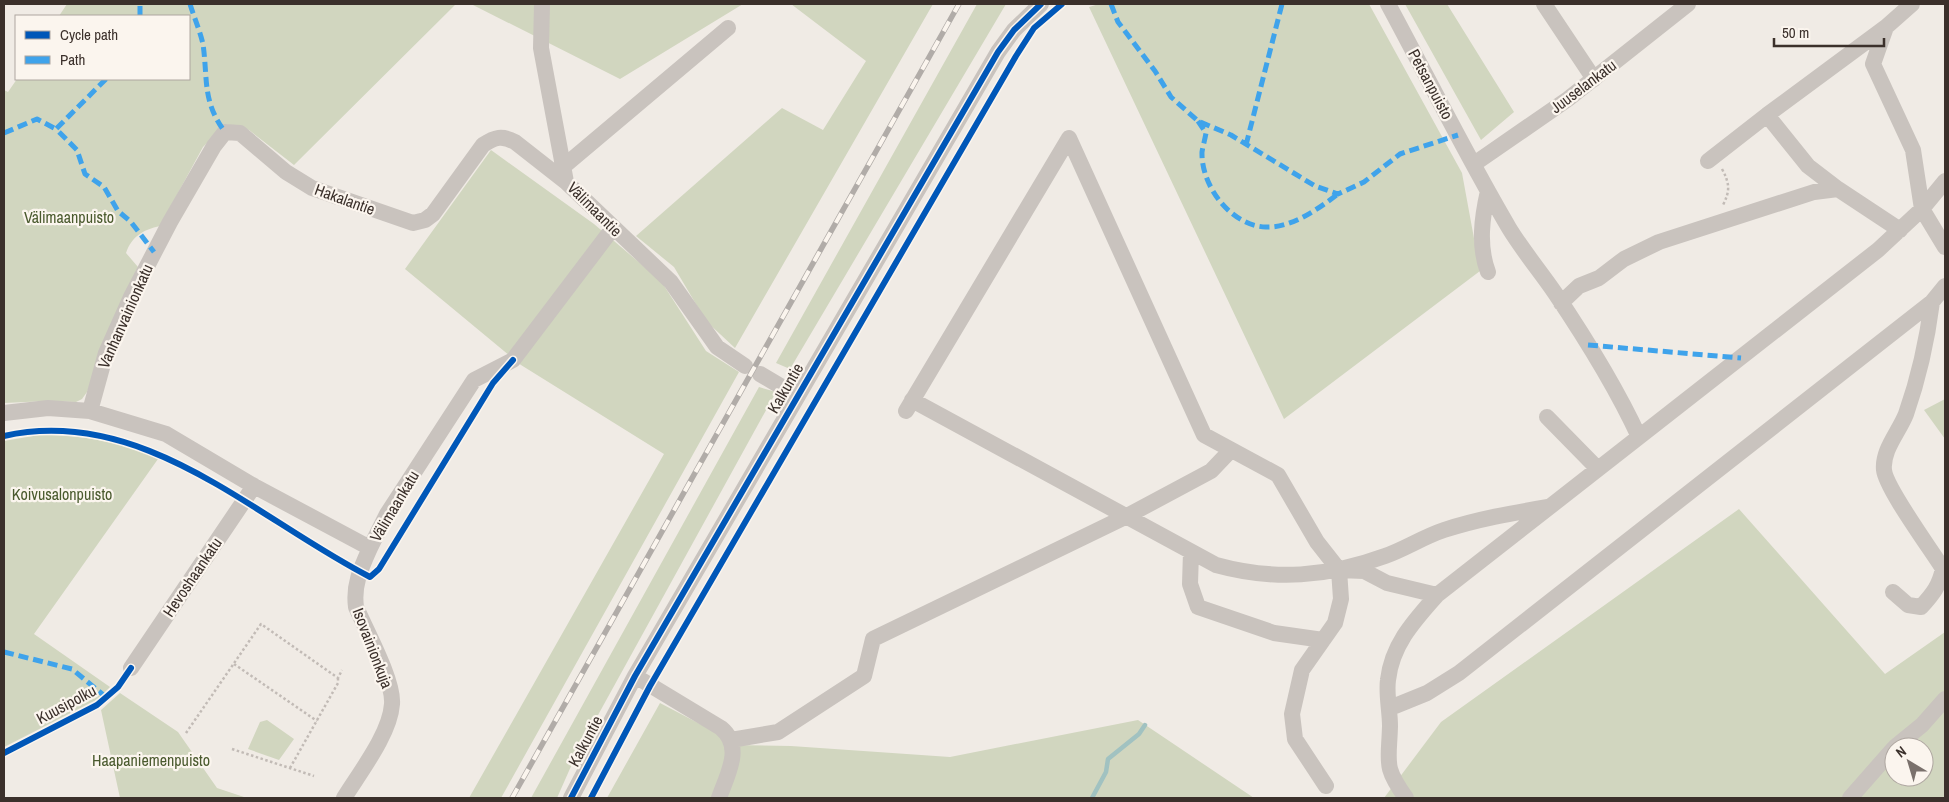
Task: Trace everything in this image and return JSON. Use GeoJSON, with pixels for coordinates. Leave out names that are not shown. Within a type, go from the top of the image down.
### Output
{"type":"FeatureCollection","features":[{"type":"Feature","properties":{"kind":"street","name":"Välimaantie"},"geometry":{"type":"LineString","coordinates":[[542,4],[541,48],[564,175],[613,228],[651,261],[671,282],[717,347],[746,366]]}},
{"type":"Feature","properties":{"kind":"street","name":"Petsanpuisto"},"geometry":{"type":"LineString","coordinates":[[1388,4],[1488,191],[1529,258],[1552,288],[1616,390],[1639,437]]}},
{"type":"Feature","properties":{"kind":"street"},"geometry":{"type":"LineString","coordinates":[[1544,4],[1594,79]]}},
{"type":"Feature","properties":{"kind":"street","name":"Juuselankatu"},"geometry":{"type":"LineString","coordinates":[[1474,164],[1594,79],[1688,4]]}},
{"type":"Feature","properties":{"kind":"street"},"geometry":{"type":"LineString","coordinates":[[1710,159],[1886,27],[1912,4]]}},
{"type":"Feature","properties":{"kind":"street","name":"Kalkuntie"},"geometry":{"type":"LineString","coordinates":[[571,798],[636,676],[797,396],[998,52],[1033,7]]}},
{"type":"Feature","properties":{"kind":"street"},"geometry":{"type":"LineString","coordinates":[[1886,27],[1873,64],[1912,150],[1922,209],[1945,247]]}},
{"type":"Feature","properties":{"kind":"street"},"geometry":{"type":"LineString","coordinates":[[564,175],[728,28]]}},
{"type":"Feature","properties":{"kind":"street"},"geometry":{"type":"LineString","coordinates":[[1767,115],[1808,166],[1838,190],[1900,230]]}},
{"type":"Feature","properties":{"kind":"street","name":"Hakalantie"},"geometry":{"type":"LineString","coordinates":[[154,252],[214,146],[225,132],[240,133],[296,179],[325,193],[414,223],[425,220],[433,214],[483,145],[495,137],[506,137],[564,175]]}},
{"type":"Feature","properties":{"kind":"street"},"geometry":{"type":"LineString","coordinates":[[1326,786],[1295,739],[1292,714],[1302,670],[1335,623],[1341,599],[1339,570],[1317,542],[1278,475],[1204,435],[1069,138],[909,406],[1216,565],[1253,574],[1271,576],[1339,570],[1364,571],[1387,583],[1437,595]]}},
{"type":"Feature","properties":{"kind":"street"},"geometry":{"type":"LineString","coordinates":[[1406,798],[1393,779],[1387,757],[1390,708],[1387,681],[1393,657],[1406,631],[1437,595],[1878,250],[1922,209],[1945,180]]}},
{"type":"Feature","properties":{"kind":"street"},"geometry":{"type":"LineString","coordinates":[[1561,303],[1579,286],[1599,278],[1624,259],[1659,242],[1814,192],[1838,190]]}},
{"type":"Feature","properties":{"kind":"street"},"geometry":{"type":"LineString","coordinates":[[1488,191],[1483,212],[1482,240],[1488,272]]}},
{"type":"Feature","properties":{"kind":"street","name":"Välimaankatu"},"geometry":{"type":"LineString","coordinates":[[4,413],[48,408],[90,411],[166,434],[254,486],[370,548],[388,514],[474,380],[512,360],[613,228]]}},
{"type":"Feature","properties":{"kind":"street","name":"Vanhanvainionkatu"},"geometry":{"type":"LineString","coordinates":[[90,411],[106,353],[154,252]]}},
{"type":"Feature","properties":{"kind":"street"},"geometry":{"type":"LineString","coordinates":[[1390,708],[1427,693],[1459,673],[1932,302],[1945,286]]}},
{"type":"Feature","properties":{"kind":"street"},"geometry":{"type":"LineString","coordinates":[[1893,592],[1908,605],[1921,607],[1933,595],[1944,570],[1890,487],[1884,470],[1889,444],[1905,416],[1925,352],[1932,302]]}},
{"type":"Feature","properties":{"kind":"street"},"geometry":{"type":"LineString","coordinates":[[760,374],[797,396]]}},
{"type":"Feature","properties":{"kind":"street"},"geometry":{"type":"LineString","coordinates":[[1546,417],[1598,469]]}},
{"type":"Feature","properties":{"kind":"street"},"geometry":{"type":"LineString","coordinates":[[731,740],[778,732],[864,676],[873,639],[1124,517],[1211,471],[1231,450]]}},
{"type":"Feature","properties":{"kind":"street","name":"Hevoshaankatu"},"geometry":{"type":"LineString","coordinates":[[131,668],[254,486]]}},
{"type":"Feature","properties":{"kind":"street"},"geometry":{"type":"LineString","coordinates":[[1339,570],[1385,556],[1442,531],[1467,523],[1500,515],[1550,507]]}},
{"type":"Feature","properties":{"kind":"street","name":"Isovainionkuja"},"geometry":{"type":"LineString","coordinates":[[344,798],[383,734],[390,718],[392,702],[390,685],[356,607],[354,596],[359,571],[370,548]]}},
{"type":"Feature","properties":{"kind":"street"},"geometry":{"type":"LineString","coordinates":[[1191,552],[1190,584],[1198,607],[1274,633],[1323,640]]}},
{"type":"Feature","properties":{"kind":"street"},"geometry":{"type":"LineString","coordinates":[[636,676],[721,728],[731,740],[733,747],[732,760],[719,798]]}},
{"type":"Feature","properties":{"kind":"street"},"geometry":{"type":"LineString","coordinates":[[1907,737],[1922,725],[1945,699]]}},
{"type":"Feature","properties":{"kind":"street"},"geometry":{"type":"LineString","coordinates":[[1850,798],[1884,759]]}},
{"type":"Feature","properties":{"kind":"path"},"geometry":{"type":"LineString","coordinates":[[1710,159],[1728,181],[1729,193],[1713,224]]}},
{"type":"Feature","properties":{"kind":"path"},"geometry":{"type":"LineString","coordinates":[[186,733],[262,624],[338,678]]}},
{"type":"Feature","properties":{"kind":"path"},"geometry":{"type":"LineString","coordinates":[[234,664],[317,720]]}},
{"type":"Feature","properties":{"kind":"path"},"geometry":{"type":"LineString","coordinates":[[290,768],[338,683],[342,670]]}},
{"type":"Feature","properties":{"kind":"path"},"geometry":{"type":"LineString","coordinates":[[232,750],[314,776]]}},
{"type":"Feature","properties":{"kind":"green space","name":"Välimaanpuisto"},"geometry":{"type":"Polygon","coordinates":[[[67,4],[456,4],[294,165],[249,130],[226,124],[203,147],[160,226],[139,235],[128,247],[126,253],[138,267],[87,392],[82,399],[76,402],[4,403],[4,90],[8,92],[16,80],[190,80],[190,15],[60,15],[67,4]]]}},
{"type":"Feature","properties":{"kind":"green space"},"geometry":{"type":"Polygon","coordinates":[[[471,4],[743,4],[620,79],[471,4]]]}},
{"type":"Feature","properties":{"kind":"green space"},"geometry":{"type":"Polygon","coordinates":[[[791,4],[933,4],[735,348],[706,321],[674,267],[636,236],[782,108],[823,130],[866,61],[791,4]]]}},
{"type":"Feature","properties":{"kind":"green space"},"geometry":{"type":"Polygon","coordinates":[[[977,4],[1006,4],[790,369],[776,363],[977,4]]]}},
{"type":"Feature","properties":{"kind":"green space"},"geometry":{"type":"Polygon","coordinates":[[[1099,4],[1369,4],[1462,173],[1480,271],[1284,419],[1089,7],[1099,4]]]}},
{"type":"Feature","properties":{"kind":"green space"},"geometry":{"type":"Polygon","coordinates":[[[1405,4],[1447,4],[1514,112],[1481,140],[1405,4]]]}},
{"type":"Feature","properties":{"kind":"green space"},"geometry":{"type":"Polygon","coordinates":[[[491,150],[594,224],[661,281],[706,351],[739,372],[501,798],[469,798],[664,454],[521,365],[405,269],[491,150]]]}},
{"type":"Feature","properties":{"kind":"green space"},"geometry":{"type":"Polygon","coordinates":[[[759,387],[776,392],[576,755],[557,798],[531,798],[759,387]]]}},
{"type":"Feature","properties":{"kind":"green space"},"geometry":{"type":"Polygon","coordinates":[[[1945,399],[1945,439],[1924,410],[1945,399]]]}},
{"type":"Feature","properties":{"kind":"green space","name":"Koivusalonpuisto"},"geometry":{"type":"Polygon","coordinates":[[[39,435],[70,436],[100,440],[114,443],[158,459],[34,634],[110,687],[98,699],[4,747],[4,441],[39,435]]]}},
{"type":"Feature","properties":{"kind":"green space"},"geometry":{"type":"Polygon","coordinates":[[[1739,509],[1885,674],[1945,632],[1945,798],[1384,798],[1441,722],[1739,509]]]}},
{"type":"Feature","properties":{"kind":"green space","name":"Haapaniemenpuisto"},"geometry":{"type":"Polygon","coordinates":[[[120,693],[178,732],[217,788],[247,798],[120,798],[101,710],[120,693]]]}},
{"type":"Feature","properties":{"kind":"green space"},"geometry":{"type":"Polygon","coordinates":[[[660,703],[721,735],[729,745],[791,746],[950,757],[1138,720],[1254,798],[607,798],[660,703]]]}},
{"type":"Feature","properties":{"kind":"green space"},"geometry":{"type":"Polygon","coordinates":[[[267,720],[294,739],[279,760],[248,749],[260,722],[267,720]]]}},
{"type":"Feature","properties":{"kind":"waterway"},"geometry":{"type":"LineString","coordinates":[[1092,798],[1106,772],[1108,759],[1139,734],[1145,725]]}},
{"type":"Feature","properties":{"kind":"railway"},"geometry":{"type":"LineString","coordinates":[[512,798],[959,4]]}},
{"type":"Feature","properties":{"kind":"marked path"},"geometry":{"type":"LineString","coordinates":[[140,4],[140,15]]}},
{"type":"Feature","properties":{"kind":"marked path"},"geometry":{"type":"LineString","coordinates":[[190,4],[203,44],[209,100],[225,132]]}},
{"type":"Feature","properties":{"kind":"marked path"},"geometry":{"type":"LineString","coordinates":[[1111,4],[1118,22],[1155,71],[1171,97],[1198,121],[1231,135],[1315,186],[1338,194],[1364,182],[1400,154],[1458,135]]}},
{"type":"Feature","properties":{"kind":"marked path"},"geometry":{"type":"LineString","coordinates":[[1246,145],[1282,4]]}},
{"type":"Feature","properties":{"kind":"marked path"},"geometry":{"type":"LineString","coordinates":[[105,80],[56,129],[77,150],[85,174],[104,187],[118,211],[131,222],[154,252]]}},
{"type":"Feature","properties":{"kind":"marked path"},"geometry":{"type":"LineString","coordinates":[[4,133],[37,119],[56,129]]}},
{"type":"Feature","properties":{"kind":"marked path"},"geometry":{"type":"LineString","coordinates":[[1198,121],[1206,133],[1202,152],[1207,178],[1220,202],[1241,220],[1253,225],[1266,227],[1285,224],[1304,217],[1338,194]]}},
{"type":"Feature","properties":{"kind":"marked path"},"geometry":{"type":"LineString","coordinates":[[1588,345],[1741,358]]}},
{"type":"Feature","properties":{"kind":"marked path"},"geometry":{"type":"LineString","coordinates":[[4,652],[72,669],[107,698]]}},
{"type":"Feature","properties":{"kind":"cycle path"},"geometry":{"type":"LineString","coordinates":[[571,798],[635,676],[998,52],[1014,30],[1041,4]]}},
{"type":"Feature","properties":{"kind":"cycle path"},"geometry":{"type":"LineString","coordinates":[[591,798],[650,686],[1016,56],[1034,28],[1062,4]]}},
{"type":"Feature","properties":{"kind":"cycle path"},"geometry":{"type":"LineString","coordinates":[[4,436],[55,431],[104,437],[151,451],[196,473],[240,498],[327,553],[370,577],[379,569],[493,383],[513,360]]}},
{"type":"Feature","properties":{"kind":"cycle path","name":"Kuusipolku"},"geometry":{"type":"LineString","coordinates":[[4,753],[97,705],[118,687],[131,668]]}}]}
